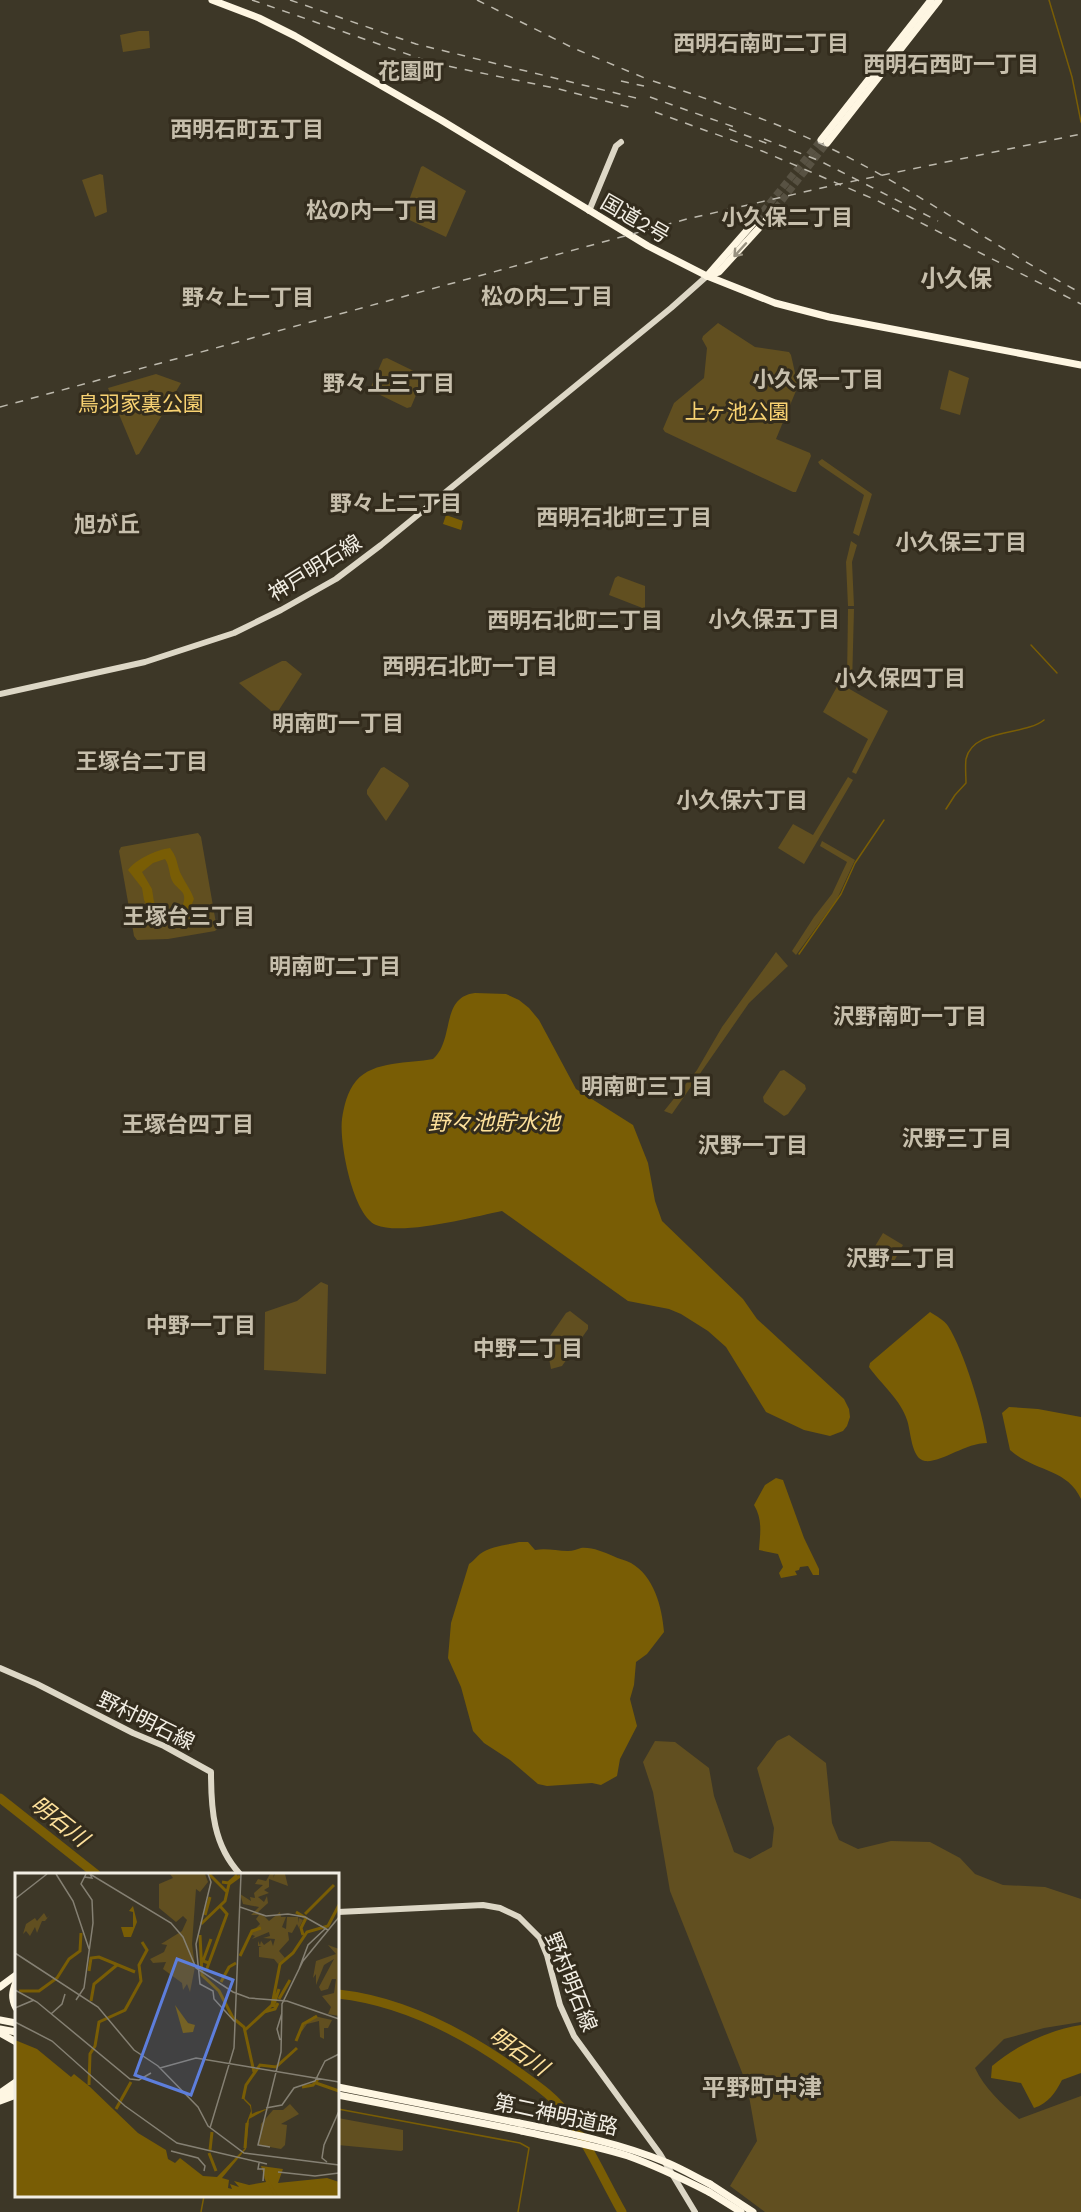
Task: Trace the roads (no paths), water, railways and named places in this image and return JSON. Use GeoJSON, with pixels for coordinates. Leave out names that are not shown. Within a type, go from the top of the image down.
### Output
{"type":"FeatureCollection","features":[{"type":"Feature","properties":{"kind":"highway","name":"国道2号"},"geometry":{"type":"LineString","coordinates":[[212,0],[259,18],[314,46],[589,211],[707,276],[793,308],[872,326],[1081,365]]}},
{"type":"Feature","properties":{"kind":"highway"},"geometry":{"type":"LineString","coordinates":[[931,0],[824,141],[939,0]]}},
{"type":"Feature","properties":{"kind":"highway"},"geometry":{"type":"LineString","coordinates":[[707,276],[719,272],[769,217]]}},
{"type":"Feature","properties":{"kind":"highway"},"geometry":{"type":"LineString","coordinates":[[707,276],[756,220]]}},
{"type":"Feature","properties":{"kind":"highway"},"geometry":{"type":"LineString","coordinates":[[0,1987],[15,1976]]}},
{"type":"Feature","properties":{"kind":"highway"},"geometry":{"type":"LineString","coordinates":[[15,1985],[12,1993],[15,2006]]}},
{"type":"Feature","properties":{"kind":"highway"},"geometry":{"type":"LineString","coordinates":[[0,2020],[15,2023]]}},
{"type":"Feature","properties":{"kind":"highway"},"geometry":{"type":"LineString","coordinates":[[0,2029],[15,2032]]}},
{"type":"Feature","properties":{"kind":"highway"},"geometry":{"type":"LineString","coordinates":[[0,2034],[15,2042]]}},
{"type":"Feature","properties":{"kind":"highway"},"geometry":{"type":"LineString","coordinates":[[2,2097],[15,2083]]}},
{"type":"Feature","properties":{"kind":"highway","name":"第二神明道路"},"geometry":{"type":"LineString","coordinates":[[339,2087],[585,2136],[632,2150],[668,2163],[753,2212]]}},
{"type":"Feature","properties":{"kind":"highway","name":"第二神明道路"},"geometry":{"type":"LineString","coordinates":[[339,2095],[522,2131],[627,2156],[710,2188],[741,2212]]}},
{"type":"Feature","properties":{"kind":"main road"},"geometry":{"type":"LineString","coordinates":[[589,211],[616,146],[621,142]]}},
{"type":"Feature","properties":{"kind":"main road","name":"神戸明石線"},"geometry":{"type":"LineString","coordinates":[[0,694],[145,662],[210,642],[254,625],[336,579],[391,537],[707,276]]}},
{"type":"Feature","properties":{"kind":"main road","name":"野村明石線"},"geometry":{"type":"LineString","coordinates":[[0,1668],[164,1746],[211,1772],[211,1807],[214,1828],[227,1858],[238,1873]]}},
{"type":"Feature","properties":{"kind":"main road","name":"野村明石線"},"geometry":{"type":"LineString","coordinates":[[339,1912],[483,1905],[500,1908],[519,1917],[540,1938],[547,1954],[560,2005],[580,2048],[660,2154],[695,2212]]}},
{"type":"Feature","properties":{"kind":"water"},"geometry":{"type":"Polygon","coordinates":[[[446,515],[463,521],[461,530],[443,524],[446,515]]]}},
{"type":"Feature","properties":{"kind":"water"},"geometry":{"type":"Polygon","coordinates":[[[170,848],[173,852],[194,899],[189,911],[172,920],[159,919],[149,910],[142,888],[128,870],[141,859],[170,848]],[[165,859],[153,863],[142,872],[152,889],[154,902],[159,910],[169,913],[182,907],[184,897],[171,878],[165,859]]]}},
{"type":"Feature","properties":{"kind":"water","name":"野々池貯水池"},"geometry":{"type":"Polygon","coordinates":[[[475,993],[506,994],[529,1008],[539,1020],[576,1089],[633,1125],[648,1163],[655,1201],[662,1221],[743,1299],[757,1319],[844,1399],[850,1417],[843,1431],[830,1436],[804,1430],[766,1412],[726,1347],[708,1331],[669,1309],[628,1301],[502,1211],[420,1227],[388,1228],[376,1225],[368,1219],[354,1193],[345,1160],[342,1119],[350,1090],[363,1074],[372,1069],[433,1059],[440,1051],[457,1002],[464,996],[475,993]]]}},
{"type":"Feature","properties":{"kind":"water"},"geometry":{"type":"Polygon","coordinates":[[[930,1312],[946,1324],[954,1337],[977,1400],[987,1443],[970,1446],[938,1459],[925,1461],[920,1459],[914,1450],[907,1420],[900,1406],[869,1367],[870,1363],[930,1312]]]}},
{"type":"Feature","properties":{"kind":"water"},"geometry":{"type":"Polygon","coordinates":[[[1009,1407],[1038,1409],[1081,1417],[1081,1499],[1067,1481],[1029,1463],[1010,1450],[1002,1413],[1009,1407]]]}},
{"type":"Feature","properties":{"kind":"water"},"geometry":{"type":"Polygon","coordinates":[[[776,1478],[783,1480],[804,1538],[819,1569],[819,1575],[813,1575],[808,1566],[800,1567],[795,1571],[797,1575],[781,1578],[779,1573],[783,1567],[778,1554],[759,1550],[760,1522],[754,1505],[765,1485],[776,1478]]]}},
{"type":"Feature","properties":{"kind":"water"},"geometry":{"type":"Polygon","coordinates":[[[528,1542],[535,1550],[568,1551],[589,1548],[629,1562],[646,1576],[659,1603],[664,1632],[647,1654],[636,1662],[630,1699],[637,1726],[620,1759],[617,1776],[601,1785],[592,1783],[547,1786],[538,1784],[510,1760],[484,1743],[473,1731],[461,1687],[448,1658],[451,1623],[469,1564],[489,1549],[528,1542]]]}},
{"type":"Feature","properties":{"kind":"water"},"geometry":{"type":"Polygon","coordinates":[[[1081,2025],[1081,2073],[1062,2080],[1044,2103],[1034,2108],[1021,2083],[991,2078],[992,2066],[1012,2051],[1046,2035],[1081,2025]]]}},
{"type":"Feature","properties":{"kind":"waterway"},"geometry":{"type":"LineString","coordinates":[[1049,0],[1072,77],[1081,122]]}},
{"type":"Feature","properties":{"kind":"waterway"},"geometry":{"type":"LineString","coordinates":[[1031,645],[1057,673]]}},
{"type":"Feature","properties":{"kind":"waterway"},"geometry":{"type":"LineString","coordinates":[[946,809],[966,783],[966,759],[978,742],[988,737],[1035,725],[1044,720]]}},
{"type":"Feature","properties":{"kind":"waterway"},"geometry":{"type":"LineString","coordinates":[[799,954],[841,894],[855,863],[884,820]]}},
{"type":"Feature","properties":{"kind":"waterway","name":"明石川"},"geometry":{"type":"LineString","coordinates":[[0,1798],[95,1873]]}},
{"type":"Feature","properties":{"kind":"waterway","name":"明石川"},"geometry":{"type":"LineString","coordinates":[[339,1994],[386,2004],[432,2021],[476,2044],[538,2086],[557,2103],[576,2127],[622,2212]]}},
{"type":"Feature","properties":{"kind":"waterway"},"geometry":{"type":"LineString","coordinates":[[339,2109],[520,2143],[529,2148],[518,2212]]}},
{"type":"Feature","properties":{"kind":"waterway"},"geometry":{"type":"LineString","coordinates":[[201,2212],[204,2197]]}},
{"type":"Feature","properties":{"kind":"tunnel"},"geometry":{"type":"LineString","coordinates":[[756,220],[821,140]]}},
{"type":"Feature","properties":{"kind":"tunnel"},"geometry":{"type":"LineString","coordinates":[[769,217],[827,143]]}},
{"type":"Feature","properties":{"kind":"railway"},"geometry":{"type":"LineString","coordinates":[[252,0],[433,63],[559,89],[636,109]]}},
{"type":"Feature","properties":{"kind":"railway"},"geometry":{"type":"LineString","coordinates":[[290,0],[416,44],[640,99]]}},
{"type":"Feature","properties":{"kind":"railway"},"geometry":{"type":"LineString","coordinates":[[477,0],[573,48],[647,79]]}},
{"type":"Feature","properties":{"kind":"railway"},"geometry":{"type":"LineString","coordinates":[[621,81],[644,86]]}},
{"type":"Feature","properties":{"kind":"railway"},"geometry":{"type":"LineString","coordinates":[[653,81],[725,105],[844,155],[1081,293]]}},
{"type":"Feature","properties":{"kind":"railway"},"geometry":{"type":"LineString","coordinates":[[650,97],[737,128]]}},
{"type":"Feature","properties":{"kind":"railway"},"geometry":{"type":"LineString","coordinates":[[655,112],[762,151],[876,200],[1081,304]]}},
{"type":"Feature","properties":{"kind":"railway"},"geometry":{"type":"LineString","coordinates":[[729,129],[771,145]]}},
{"type":"Feature","properties":{"kind":"railway"},"geometry":{"type":"LineString","coordinates":[[0,407],[687,219],[830,186],[1081,134]]}},
{"type":"Feature","properties":{"kind":"railway"},"geometry":{"type":"LineString","coordinates":[[764,139],[820,161],[938,221]]}},
{"type":"Feature","properties":{"kind":"district","name":"西明石南町二丁目"},"geometry":{"type":"Point","coordinates":[761,43]}},
{"type":"Feature","properties":{"kind":"district","name":"西明石西町一丁目"},"geometry":{"type":"Point","coordinates":[951,64]}},
{"type":"Feature","properties":{"kind":"district","name":"花園町"},"geometry":{"type":"Point","coordinates":[411,71]}},
{"type":"Feature","properties":{"kind":"district","name":"西明石町五丁目"},"geometry":{"type":"Point","coordinates":[247,129]}},
{"type":"Feature","properties":{"kind":"district","name":"松の内一丁目"},"geometry":{"type":"Point","coordinates":[372,210]}},
{"type":"Feature","properties":{"kind":"district","name":"小久保二丁目"},"geometry":{"type":"Point","coordinates":[787,217]}},
{"type":"Feature","properties":{"kind":"district","name":"小久保"},"geometry":{"type":"Point","coordinates":[956,279]}},
{"type":"Feature","properties":{"kind":"district","name":"松の内二丁目"},"geometry":{"type":"Point","coordinates":[547,296]}},
{"type":"Feature","properties":{"kind":"district","name":"野々上一丁目"},"geometry":{"type":"Point","coordinates":[248,297]}},
{"type":"Feature","properties":{"kind":"district","name":"小久保一丁目"},"geometry":{"type":"Point","coordinates":[818,379]}},
{"type":"Feature","properties":{"kind":"district","name":"野々上三丁目"},"geometry":{"type":"Point","coordinates":[389,383]}},
{"type":"Feature","properties":{"kind":"district","name":"野々上二丁目"},"geometry":{"type":"Point","coordinates":[396,503]}},
{"type":"Feature","properties":{"kind":"district","name":"西明石北町三丁目"},"geometry":{"type":"Point","coordinates":[624,517]}},
{"type":"Feature","properties":{"kind":"district","name":"旭が丘"},"geometry":{"type":"Point","coordinates":[107,524]}},
{"type":"Feature","properties":{"kind":"district","name":"小久保三丁目"},"geometry":{"type":"Point","coordinates":[961,542]}},
{"type":"Feature","properties":{"kind":"district","name":"小久保五丁目"},"geometry":{"type":"Point","coordinates":[774,619]}},
{"type":"Feature","properties":{"kind":"district","name":"西明石北町二丁目"},"geometry":{"type":"Point","coordinates":[575,620]}},
{"type":"Feature","properties":{"kind":"district","name":"西明石北町一丁目"},"geometry":{"type":"Point","coordinates":[470,666]}},
{"type":"Feature","properties":{"kind":"district","name":"小久保四丁目"},"geometry":{"type":"Point","coordinates":[900,678]}},
{"type":"Feature","properties":{"kind":"district","name":"明南町一丁目"},"geometry":{"type":"Point","coordinates":[338,723]}},
{"type":"Feature","properties":{"kind":"district","name":"王塚台二丁目"},"geometry":{"type":"Point","coordinates":[142,761]}},
{"type":"Feature","properties":{"kind":"district","name":"小久保六丁目"},"geometry":{"type":"Point","coordinates":[742,800]}},
{"type":"Feature","properties":{"kind":"district","name":"王塚台三丁目"},"geometry":{"type":"Point","coordinates":[189,916]}},
{"type":"Feature","properties":{"kind":"district","name":"明南町二丁目"},"geometry":{"type":"Point","coordinates":[335,966]}},
{"type":"Feature","properties":{"kind":"district","name":"沢野南町一丁目"},"geometry":{"type":"Point","coordinates":[910,1016]}},
{"type":"Feature","properties":{"kind":"district","name":"明南町三丁目"},"geometry":{"type":"Point","coordinates":[647,1086]}},
{"type":"Feature","properties":{"kind":"district","name":"王塚台四丁目"},"geometry":{"type":"Point","coordinates":[188,1124]}},
{"type":"Feature","properties":{"kind":"district","name":"沢野三丁目"},"geometry":{"type":"Point","coordinates":[957,1138]}},
{"type":"Feature","properties":{"kind":"district","name":"沢野一丁目"},"geometry":{"type":"Point","coordinates":[753,1145]}},
{"type":"Feature","properties":{"kind":"district","name":"沢野二丁目"},"geometry":{"type":"Point","coordinates":[901,1258]}},
{"type":"Feature","properties":{"kind":"district","name":"中野一丁目"},"geometry":{"type":"Point","coordinates":[201,1325]}},
{"type":"Feature","properties":{"kind":"district","name":"中野二丁目"},"geometry":{"type":"Point","coordinates":[528,1348]}},
{"type":"Feature","properties":{"kind":"district","name":"平野町中津"},"geometry":{"type":"Point","coordinates":[762,2088]}},
{"type":"Feature","properties":{"kind":"park label","name":"鳥羽家裏公園"},"geometry":{"type":"Point","coordinates":[141,404]}},
{"type":"Feature","properties":{"kind":"park label","name":"上ヶ池公園"},"geometry":{"type":"Point","coordinates":[737,412]}}]}
